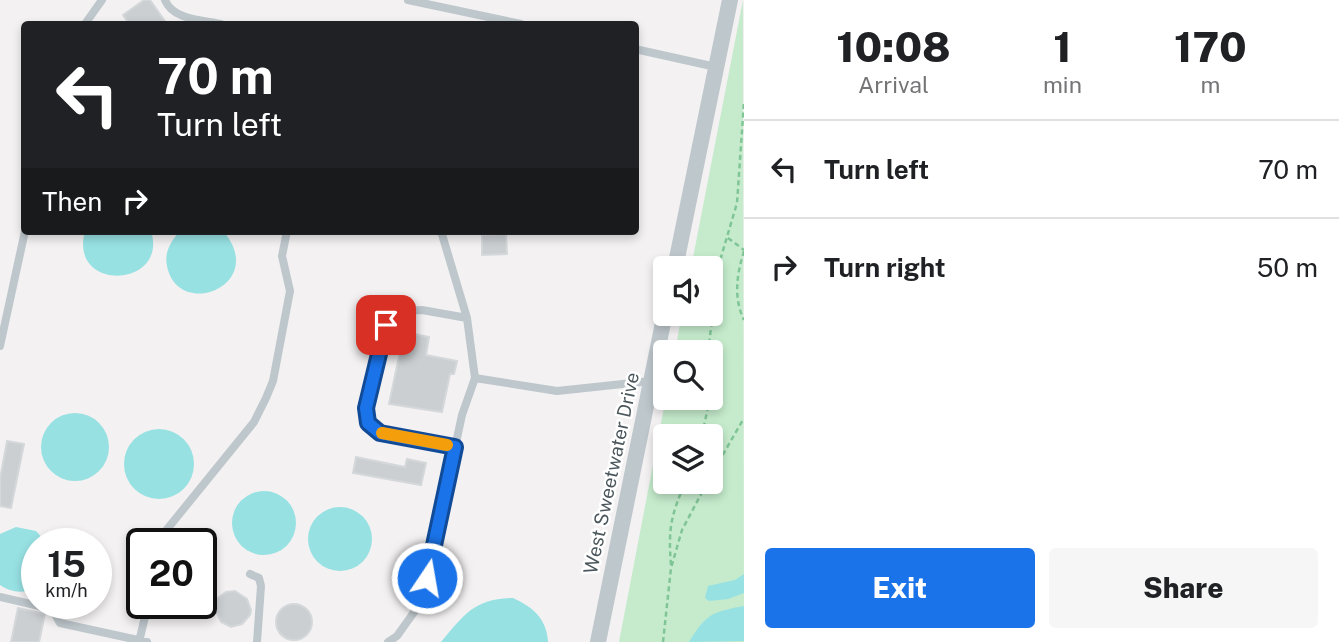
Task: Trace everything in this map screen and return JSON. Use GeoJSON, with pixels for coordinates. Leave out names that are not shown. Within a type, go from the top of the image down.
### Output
{"type":"FeatureCollection","features":[{"type":"Feature","properties":{"kind":"street"},"geometry":{"type":"LineString","coordinates":[[677,256],[730,0]]}},
{"type":"Feature","properties":{"kind":"street","name":"West Sweetwater Drive"},"geometry":{"type":"LineString","coordinates":[[598,642],[662,326]]}},
{"type":"Feature","properties":{"kind":"lane"},"geometry":{"type":"LineString","coordinates":[[87,21],[102,0]]}},
{"type":"Feature","properties":{"kind":"lane"},"geometry":{"type":"LineString","coordinates":[[164,0],[167,7],[176,14],[208,21]]}},
{"type":"Feature","properties":{"kind":"lane"},"geometry":{"type":"LineString","coordinates":[[408,0],[507,21]]}},
{"type":"Feature","properties":{"kind":"lane"},"geometry":{"type":"LineString","coordinates":[[639,50],[716,67]]}},
{"type":"Feature","properties":{"kind":"lane"},"geometry":{"type":"LineString","coordinates":[[0,346],[24,235]]}},
{"type":"Feature","properties":{"kind":"lane"},"geometry":{"type":"LineString","coordinates":[[168,528],[254,422],[273,381],[289,299],[288,279],[282,256],[286,235]]}},
{"type":"Feature","properties":{"kind":"lane"},"geometry":{"type":"LineString","coordinates":[[388,642],[397,636],[422,601],[462,415],[475,378],[467,318],[442,235]]}},
{"type":"Feature","properties":{"kind":"lane"},"geometry":{"type":"LineString","coordinates":[[455,447],[380,433],[368,423],[366,408],[386,325],[402,311],[422,310],[467,318]]}},
{"type":"Feature","properties":{"kind":"lane"},"geometry":{"type":"LineString","coordinates":[[475,378],[557,391],[651,381]]}},
{"type":"Feature","properties":{"kind":"lane"},"geometry":{"type":"LineString","coordinates":[[250,574],[259,578],[261,586],[257,642]]}},
{"type":"Feature","properties":{"kind":"lane"},"geometry":{"type":"LineString","coordinates":[[0,597],[52,609],[60,623],[142,642],[146,619]]}},
{"type":"Feature","properties":{"kind":"path"},"geometry":{"type":"LineString","coordinates":[[710,340],[719,264],[737,203],[744,102]]}},
{"type":"Feature","properties":{"kind":"path"},"geometry":{"type":"LineString","coordinates":[[728,238],[744,251],[737,276],[737,303],[744,320]]}},
{"type":"Feature","properties":{"kind":"path"},"geometry":{"type":"LineString","coordinates":[[723,454],[744,418]]}},
{"type":"Feature","properties":{"kind":"path"},"geometry":{"type":"LineString","coordinates":[[671,568],[668,534],[680,494]]}},
{"type":"Feature","properties":{"kind":"path"},"geometry":{"type":"LineString","coordinates":[[663,642],[671,568],[682,530],[701,494]]}},
{"type":"Feature","properties":{"kind":"green space"},"geometry":{"type":"Polygon","coordinates":[[[743,0],[744,642],[619,642],[653,465],[653,494],[723,494],[723,424],[661,424],[664,410],[723,410],[723,340],[677,340],[680,326],[723,326],[723,256],[693,256],[743,0]]]}},
{"type":"Feature","properties":{"kind":"water"},"geometry":{"type":"Polygon","coordinates":[[[85,235],[151,235],[153,250],[146,264],[134,272],[118,276],[103,273],[91,265],[84,251],[85,235]]]}},
{"type":"Feature","properties":{"kind":"water"},"geometry":{"type":"Polygon","coordinates":[[[177,235],[226,235],[235,251],[235,267],[228,281],[216,290],[201,293],[187,291],[174,283],[167,266],[167,251],[177,235]]]}},
{"type":"Feature","properties":{"kind":"water"},"geometry":{"type":"Polygon","coordinates":[[[82,413],[103,428],[109,440],[107,460],[99,471],[82,481],[68,481],[51,471],[43,460],[41,440],[51,423],[62,415],[82,413]]]}},
{"type":"Feature","properties":{"kind":"water"},"geometry":{"type":"Polygon","coordinates":[[[159,429],[184,439],[194,464],[184,489],[159,499],[134,489],[124,464],[134,439],[159,429]]]}},
{"type":"Feature","properties":{"kind":"water"},"geometry":{"type":"Polygon","coordinates":[[[258,491],[270,491],[287,500],[294,511],[294,535],[287,546],[270,555],[258,555],[246,550],[237,541],[232,529],[232,517],[237,505],[246,496],[258,491]]]}},
{"type":"Feature","properties":{"kind":"water"},"geometry":{"type":"Polygon","coordinates":[[[334,507],[346,507],[363,516],[370,527],[370,551],[363,562],[346,571],[334,571],[322,566],[313,557],[308,545],[308,533],[313,521],[322,512],[334,507]]]}},
{"type":"Feature","properties":{"kind":"water"},"geometry":{"type":"Polygon","coordinates":[[[16,527],[21,528],[21,592],[0,585],[0,534],[16,527]]]}},
{"type":"Feature","properties":{"kind":"water"},"geometry":{"type":"Polygon","coordinates":[[[744,574],[744,593],[728,599],[709,601],[705,598],[708,586],[735,580],[744,574]]]}},
{"type":"Feature","properties":{"kind":"water"},"geometry":{"type":"Polygon","coordinates":[[[513,598],[527,605],[542,620],[548,642],[441,642],[457,623],[479,605],[513,598]]]}},
{"type":"Feature","properties":{"kind":"water"},"geometry":{"type":"Polygon","coordinates":[[[744,606],[744,641],[689,642],[700,625],[711,616],[744,606]]]}},
{"type":"Feature","properties":{"kind":"building"},"geometry":{"type":"Polygon","coordinates":[[[144,0],[150,0],[165,21],[127,21],[123,15],[144,0]]]}},
{"type":"Feature","properties":{"kind":"building"},"geometry":{"type":"Polygon","coordinates":[[[482,235],[506,235],[507,254],[482,255],[482,235]]]}},
{"type":"Feature","properties":{"kind":"building"},"geometry":{"type":"Polygon","coordinates":[[[401,331],[429,337],[426,355],[457,361],[454,374],[450,374],[442,412],[389,404],[400,352],[397,351],[401,331]]]}},
{"type":"Feature","properties":{"kind":"building"},"geometry":{"type":"Polygon","coordinates":[[[7,441],[24,444],[11,508],[0,506],[0,479],[7,441]]]}},
{"type":"Feature","properties":{"kind":"building"},"geometry":{"type":"Polygon","coordinates":[[[356,457],[405,467],[407,459],[426,463],[421,485],[353,473],[356,457]]]}},
{"type":"Feature","properties":{"kind":"building"},"geometry":{"type":"Polygon","coordinates":[[[235,591],[247,599],[250,615],[242,624],[231,627],[221,622],[217,613],[217,598],[226,592],[235,591]]]}},
{"type":"Feature","properties":{"kind":"building"},"geometry":{"type":"Polygon","coordinates":[[[294,604],[307,609],[312,622],[307,635],[294,640],[281,635],[276,622],[281,609],[294,604]]]}},
{"type":"Feature","properties":{"kind":"building"},"geometry":{"type":"Polygon","coordinates":[[[18,608],[21,609],[21,619],[44,619],[39,642],[11,642],[18,608]]]}},
{"type":"Feature","properties":{"kind":"slow traffic"},"geometry":{"type":"LineString","coordinates":[[382,433],[447,445]]}},
{"type":"Feature","properties":{"kind":"route"},"geometry":{"type":"LineString","coordinates":[[386,325],[366,408],[368,423],[380,433],[455,447],[427,578]]}}]}
